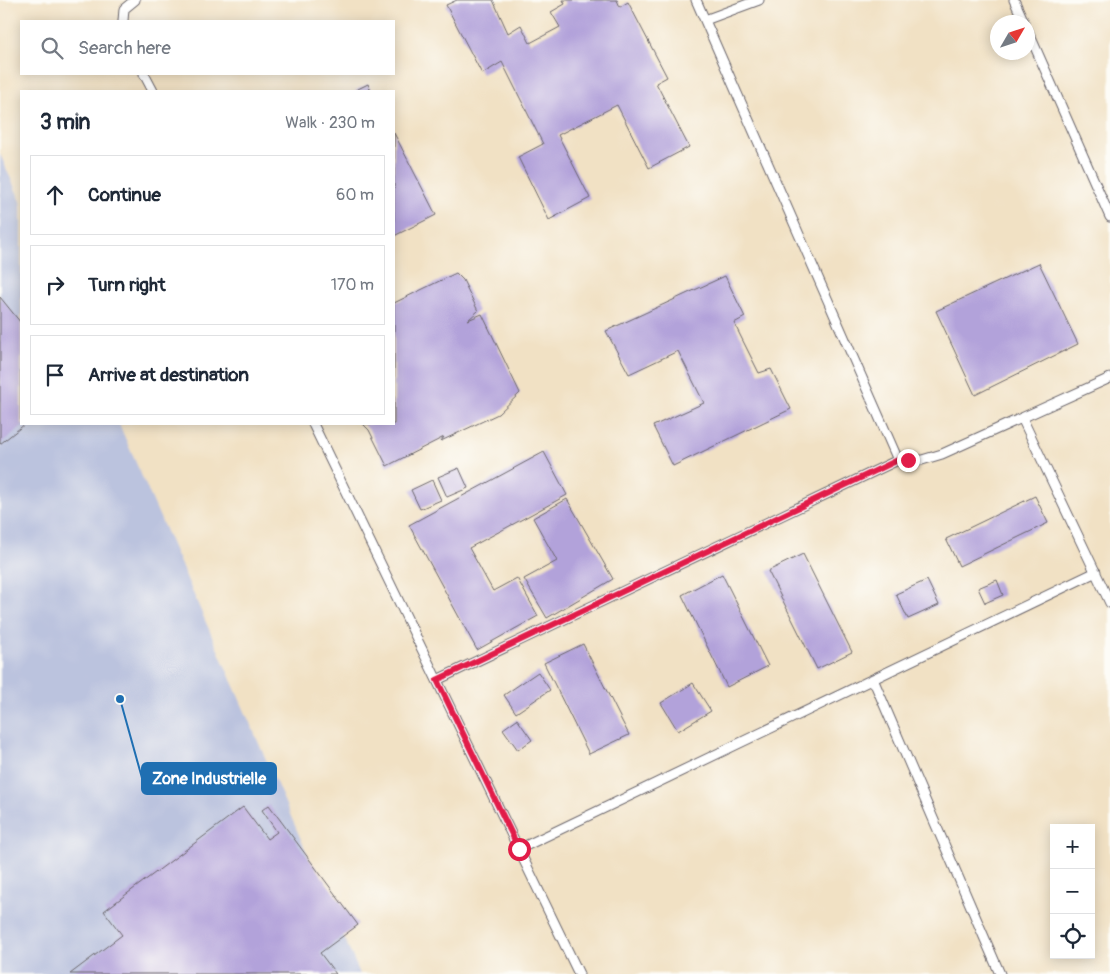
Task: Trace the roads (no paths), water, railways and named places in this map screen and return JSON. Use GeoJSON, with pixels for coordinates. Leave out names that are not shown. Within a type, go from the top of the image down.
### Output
{"type":"FeatureCollection","features":[{"type":"Feature","properties":{"kind":"lane"},"geometry":{"type":"LineString","coordinates":[[123,20],[124,9],[135,0]]}},
{"type":"Feature","properties":{"kind":"lane"},"geometry":{"type":"LineString","coordinates":[[696,0],[898,460]]}},
{"type":"Feature","properties":{"kind":"lane"},"geometry":{"type":"LineString","coordinates":[[704,20],[759,0]]}},
{"type":"Feature","properties":{"kind":"lane"},"geometry":{"type":"LineString","coordinates":[[1014,0],[1021,15]]}},
{"type":"Feature","properties":{"kind":"lane"},"geometry":{"type":"LineString","coordinates":[[1035,47],[1110,217]]}},
{"type":"Feature","properties":{"kind":"lane"},"geometry":{"type":"LineString","coordinates":[[145,75],[152,90]]}},
{"type":"Feature","properties":{"kind":"lane"},"geometry":{"type":"LineString","coordinates":[[437,680],[898,460],[922,460],[942,454],[1110,378]]}},
{"type":"Feature","properties":{"kind":"lane"},"geometry":{"type":"LineString","coordinates":[[1022,418],[1110,603]]}},
{"type":"Feature","properties":{"kind":"lane"},"geometry":{"type":"LineString","coordinates":[[313,425],[580,974]]}},
{"type":"Feature","properties":{"kind":"lane"},"geometry":{"type":"LineString","coordinates":[[519,849],[1096,572]]}},
{"type":"Feature","properties":{"kind":"lane"},"geometry":{"type":"LineString","coordinates":[[873,679],[1000,974]]}},
{"type":"Feature","properties":{"kind":"place","name":"Zone Industrielle"},"geometry":{"type":"Point","coordinates":[120,699]}}]}
